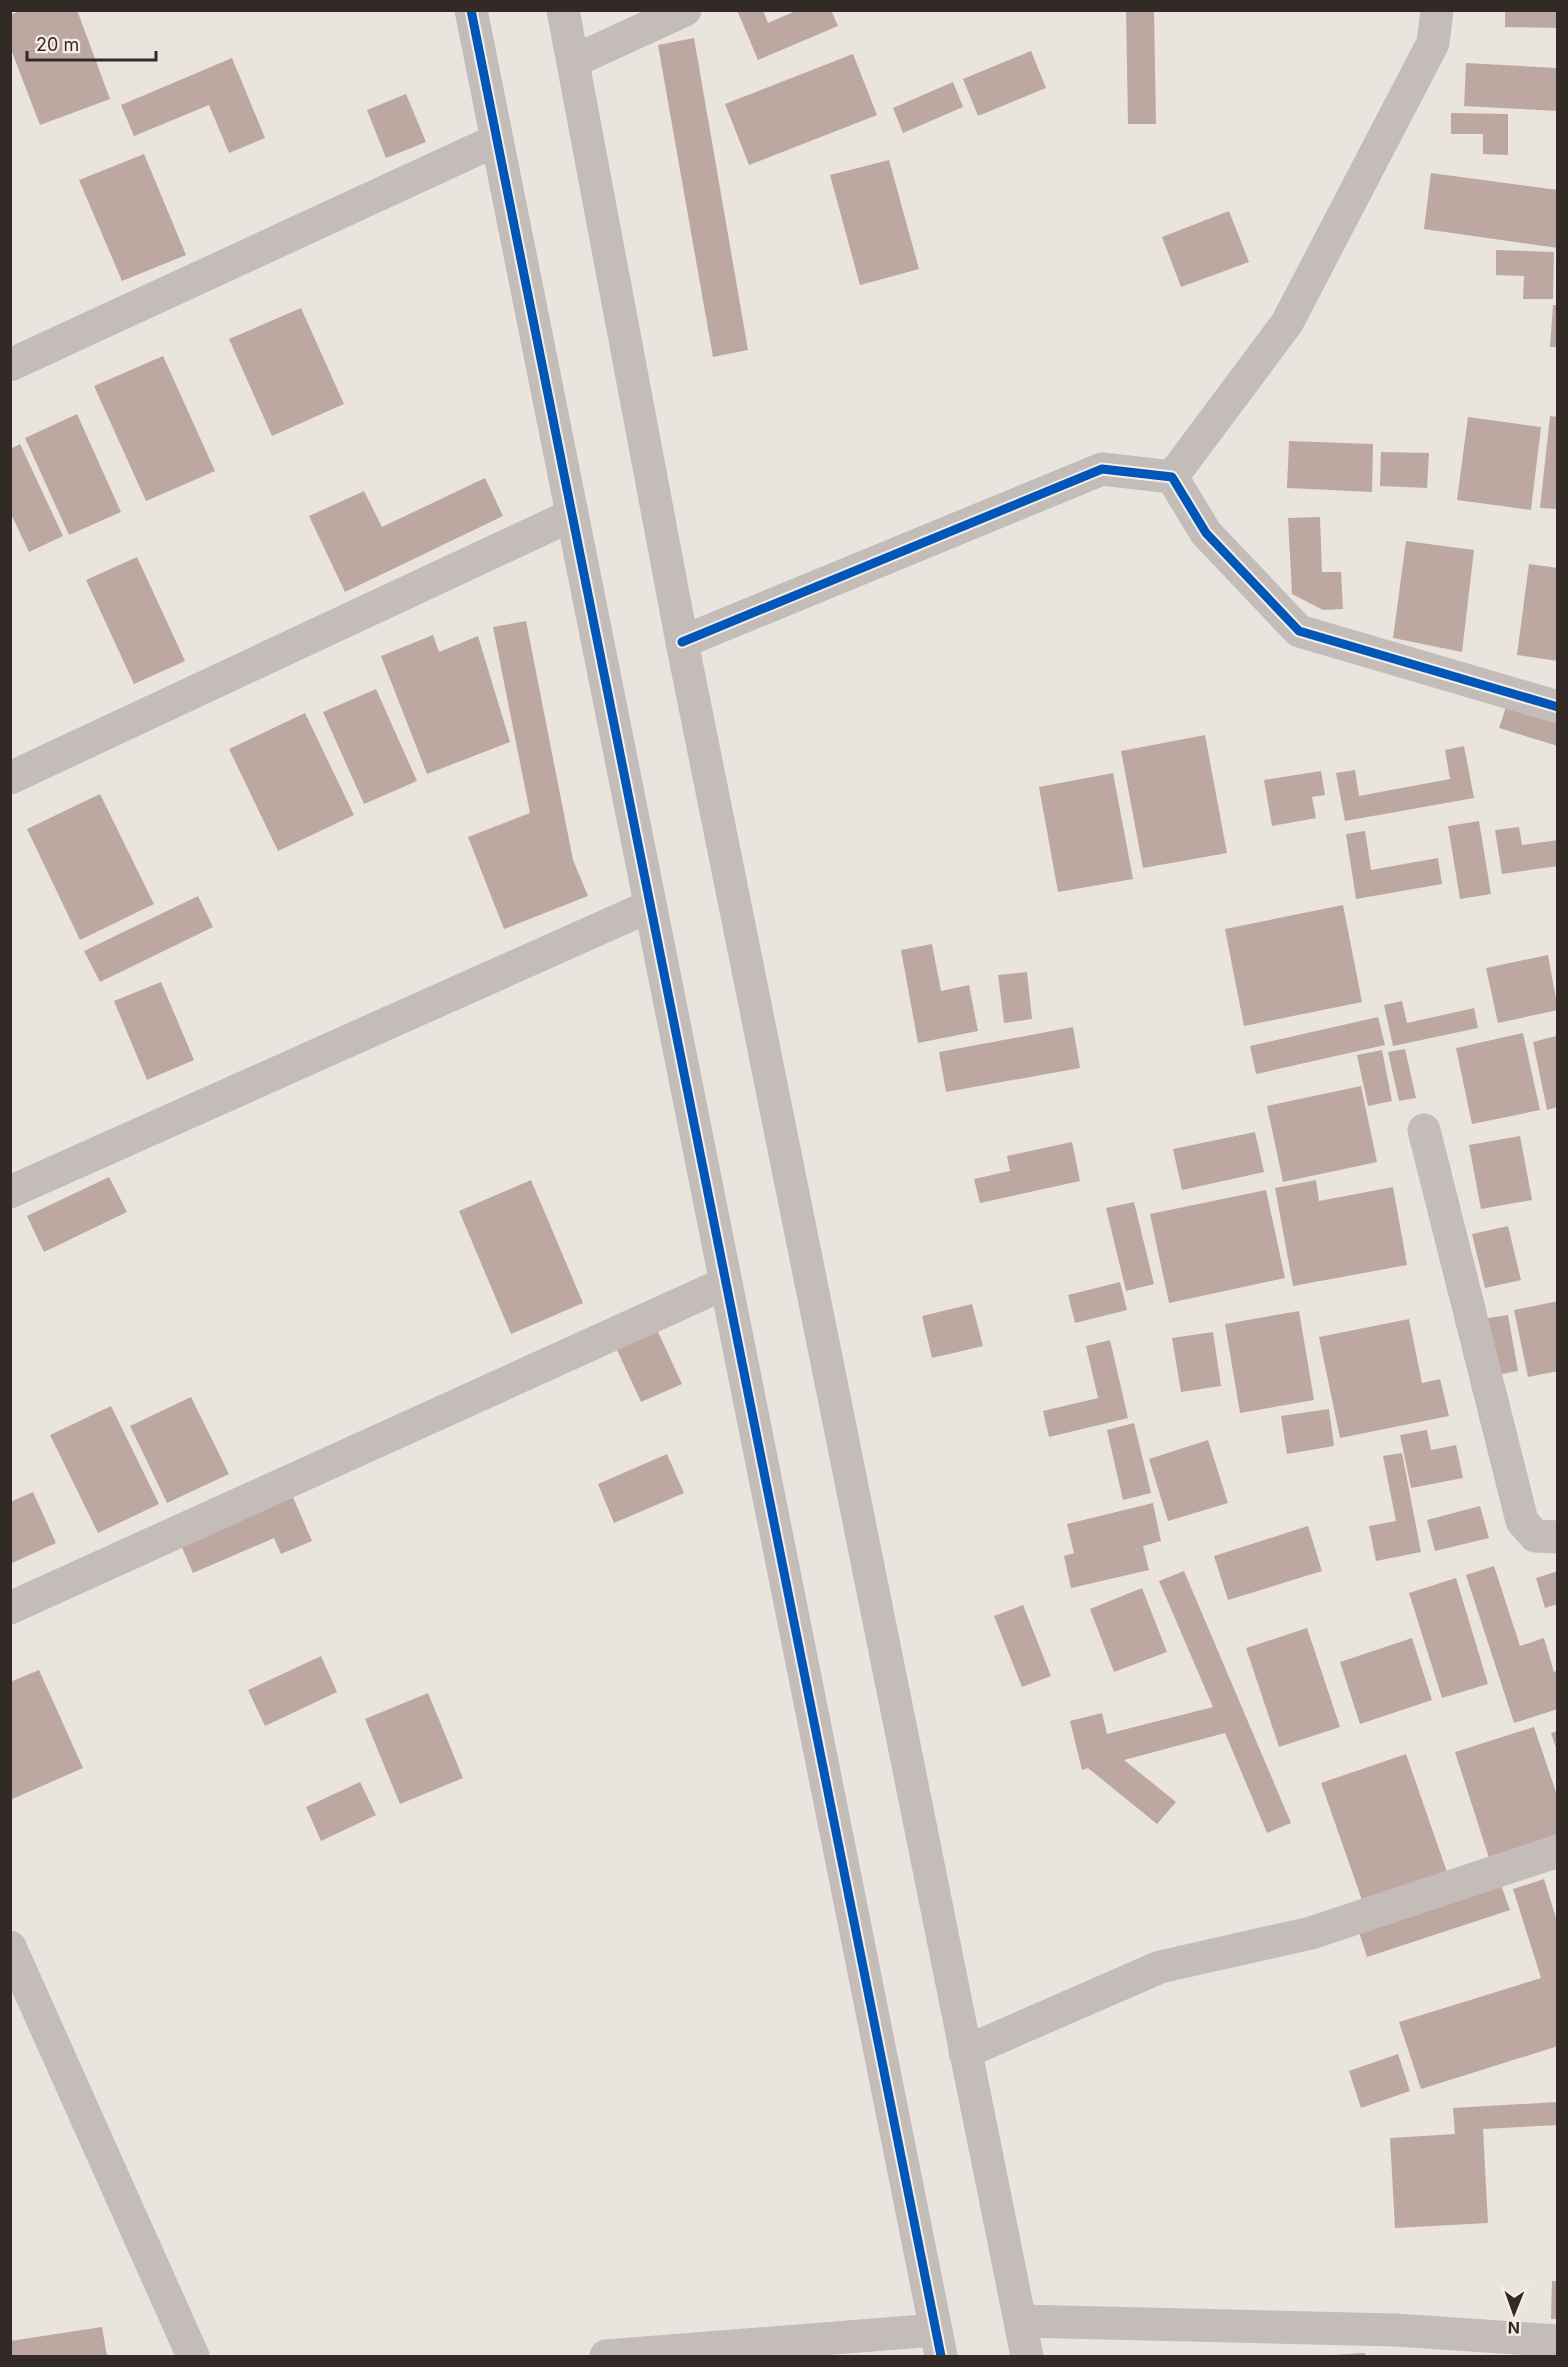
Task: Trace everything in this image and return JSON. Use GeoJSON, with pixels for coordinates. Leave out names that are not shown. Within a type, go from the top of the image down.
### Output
{"type":"FeatureCollection","features":[{"type":"Feature","properties":{"kind":"street"},"geometry":{"type":"LineString","coordinates":[[471,10],[938,2343],[606,2356]]}},
{"type":"Feature","properties":{"kind":"street"},"geometry":{"type":"LineString","coordinates":[[563,10],[682,642],[1027,2356]]}},
{"type":"Feature","properties":{"kind":"street"},"geometry":{"type":"LineString","coordinates":[[574,61],[686,10]]}},
{"type":"Feature","properties":{"kind":"street"},"geometry":{"type":"LineString","coordinates":[[1172,477],[1287,323],[1433,43],[1437,10]]}},
{"type":"Feature","properties":{"kind":"street"},"geometry":{"type":"LineString","coordinates":[[10,365],[497,140]]}},
{"type":"Feature","properties":{"kind":"street"},"geometry":{"type":"LineString","coordinates":[[682,642],[1101,469],[1172,477]]}},
{"type":"Feature","properties":{"kind":"street"},"geometry":{"type":"LineString","coordinates":[[1172,477],[1206,533],[1299,631],[1557,707]]}},
{"type":"Feature","properties":{"kind":"street"},"geometry":{"type":"LineString","coordinates":[[10,778],[572,515]]}},
{"type":"Feature","properties":{"kind":"street"},"geometry":{"type":"LineString","coordinates":[[10,1192],[651,906]]}},
{"type":"Feature","properties":{"kind":"street"},"geometry":{"type":"LineString","coordinates":[[1424,1130],[1522,1521],[1535,1536],[1557,1537]]}},
{"type":"Feature","properties":{"kind":"street"},"geometry":{"type":"LineString","coordinates":[[10,1608],[726,1283]]}},
{"type":"Feature","properties":{"kind":"street"},"geometry":{"type":"LineString","coordinates":[[965,2052],[1160,1967],[1311,1933],[1557,1851]]}},
{"type":"Feature","properties":{"kind":"street"},"geometry":{"type":"LineString","coordinates":[[10,1947],[193,2356]]}},
{"type":"Feature","properties":{"kind":"street"},"geometry":{"type":"LineString","coordinates":[[1020,2321],[1396,2330],[1557,2341]]}},
{"type":"Feature","properties":{"kind":"building"},"geometry":{"type":"Polygon","coordinates":[[[23,10],[77,10],[110,99],[40,125],[10,47],[10,15],[23,10]]]}},
{"type":"Feature","properties":{"kind":"building"},"geometry":{"type":"Polygon","coordinates":[[[737,10],[763,10],[768,23],[798,10],[831,10],[838,26],[758,60],[737,10]]]}},
{"type":"Feature","properties":{"kind":"building"},"geometry":{"type":"Polygon","coordinates":[[[1126,10],[1154,10],[1156,124],[1128,124],[1126,10]]]}},
{"type":"Feature","properties":{"kind":"building"},"geometry":{"type":"Polygon","coordinates":[[[1505,10],[1558,10],[1558,28],[1505,27],[1505,10]]]}},
{"type":"Feature","properties":{"kind":"building"},"geometry":{"type":"Polygon","coordinates":[[[694,38],[748,350],[713,357],[658,45],[694,38]]]}},
{"type":"Feature","properties":{"kind":"building"},"geometry":{"type":"Polygon","coordinates":[[[1031,51],[1046,88],[978,116],[963,79],[1031,51]]]}},
{"type":"Feature","properties":{"kind":"building"},"geometry":{"type":"Polygon","coordinates":[[[853,54],[877,115],[749,165],[725,104],[853,54]]]}},
{"type":"Feature","properties":{"kind":"building"},"geometry":{"type":"Polygon","coordinates":[[[232,58],[265,138],[229,153],[209,105],[134,136],[121,105],[232,58]]]}},
{"type":"Feature","properties":{"kind":"building"},"geometry":{"type":"Polygon","coordinates":[[[1466,63],[1558,68],[1558,111],[1464,106],[1466,63]]]}},
{"type":"Feature","properties":{"kind":"building"},"geometry":{"type":"Polygon","coordinates":[[[953,82],[963,107],[903,133],[893,108],[953,82]]]}},
{"type":"Feature","properties":{"kind":"building"},"geometry":{"type":"Polygon","coordinates":[[[406,94],[426,142],[386,158],[367,110],[406,94]]]}},
{"type":"Feature","properties":{"kind":"building"},"geometry":{"type":"Polygon","coordinates":[[[1451,113],[1508,114],[1508,155],[1483,154],[1483,134],[1451,134],[1451,113]]]}},
{"type":"Feature","properties":{"kind":"building"},"geometry":{"type":"Polygon","coordinates":[[[144,154],[186,255],[122,281],[79,180],[144,154]]]}},
{"type":"Feature","properties":{"kind":"building"},"geometry":{"type":"Polygon","coordinates":[[[889,160],[919,269],[860,285],[830,175],[889,160]]]}},
{"type":"Feature","properties":{"kind":"building"},"geometry":{"type":"Polygon","coordinates":[[[1431,173],[1558,190],[1558,248],[1424,229],[1431,173]]]}},
{"type":"Feature","properties":{"kind":"building"},"geometry":{"type":"Polygon","coordinates":[[[1229,211],[1249,262],[1181,287],[1162,237],[1229,211]]]}},
{"type":"Feature","properties":{"kind":"building"},"geometry":{"type":"Polygon","coordinates":[[[1496,250],[1554,252],[1553,299],[1523,299],[1524,276],[1496,275],[1496,250]]]}},
{"type":"Feature","properties":{"kind":"building"},"geometry":{"type":"Polygon","coordinates":[[[1553,305],[1558,305],[1558,347],[1550,347],[1553,305]]]}},
{"type":"Feature","properties":{"kind":"building"},"geometry":{"type":"Polygon","coordinates":[[[301,308],[344,404],[272,436],[229,339],[301,308]]]}},
{"type":"Feature","properties":{"kind":"building"},"geometry":{"type":"Polygon","coordinates":[[[163,356],[215,471],[146,501],[94,386],[163,356]]]}},
{"type":"Feature","properties":{"kind":"building"},"geometry":{"type":"Polygon","coordinates":[[[77,414],[121,512],[69,535],[25,438],[77,414]]]}},
{"type":"Feature","properties":{"kind":"building"},"geometry":{"type":"Polygon","coordinates":[[[1550,416],[1558,417],[1558,509],[1540,508],[1550,416]]]}},
{"type":"Feature","properties":{"kind":"building"},"geometry":{"type":"Polygon","coordinates":[[[1468,417],[1541,427],[1531,510],[1457,500],[1468,417]]]}},
{"type":"Feature","properties":{"kind":"building"},"geometry":{"type":"Polygon","coordinates":[[[1289,441],[1373,444],[1372,492],[1287,488],[1289,441]]]}},
{"type":"Feature","properties":{"kind":"building"},"geometry":{"type":"Polygon","coordinates":[[[20,444],[63,536],[29,552],[10,512],[10,449],[20,444]]]}},
{"type":"Feature","properties":{"kind":"building"},"geometry":{"type":"Polygon","coordinates":[[[1381,452],[1429,453],[1427,488],[1380,486],[1381,452]]]}},
{"type":"Feature","properties":{"kind":"building"},"geometry":{"type":"Polygon","coordinates":[[[485,478],[503,516],[345,592],[309,516],[364,491],[382,527],[485,478]]]}},
{"type":"Feature","properties":{"kind":"building"},"geometry":{"type":"Polygon","coordinates":[[[1320,517],[1322,572],[1341,572],[1343,609],[1323,610],[1292,594],[1288,518],[1320,517]]]}},
{"type":"Feature","properties":{"kind":"building"},"geometry":{"type":"Polygon","coordinates":[[[1406,541],[1474,550],[1462,652],[1393,638],[1406,541]]]}},
{"type":"Feature","properties":{"kind":"building"},"geometry":{"type":"Polygon","coordinates":[[[137,557],[185,661],[134,684],[86,580],[137,557]]]}},
{"type":"Feature","properties":{"kind":"building"},"geometry":{"type":"Polygon","coordinates":[[[1529,564],[1558,568],[1558,661],[1517,655],[1529,564]]]}},
{"type":"Feature","properties":{"kind":"building"},"geometry":{"type":"Polygon","coordinates":[[[526,621],[573,860],[588,896],[504,929],[468,837],[530,813],[493,627],[526,621]]]}},
{"type":"Feature","properties":{"kind":"building"},"geometry":{"type":"Polygon","coordinates":[[[433,635],[439,652],[478,636],[510,742],[427,774],[381,656],[433,635]]]}},
{"type":"Feature","properties":{"kind":"building"},"geometry":{"type":"Polygon","coordinates":[[[376,689],[417,781],[364,804],[323,712],[376,689]]]}},
{"type":"Feature","properties":{"kind":"building"},"geometry":{"type":"Polygon","coordinates":[[[1507,704],[1558,717],[1558,746],[1499,728],[1507,704]]]}},
{"type":"Feature","properties":{"kind":"building"},"geometry":{"type":"Polygon","coordinates":[[[305,713],[354,815],[278,851],[229,749],[305,713]]]}},
{"type":"Feature","properties":{"kind":"building"},"geometry":{"type":"Polygon","coordinates":[[[1205,735],[1227,853],[1143,868],[1121,751],[1205,735]]]}},
{"type":"Feature","properties":{"kind":"building"},"geometry":{"type":"Polygon","coordinates":[[[1464,746],[1474,798],[1345,821],[1336,773],[1355,770],[1359,796],[1450,779],[1445,750],[1464,746]]]}},
{"type":"Feature","properties":{"kind":"building"},"geometry":{"type":"Polygon","coordinates":[[[1321,771],[1325,795],[1312,797],[1316,818],[1272,826],[1264,780],[1321,771]]]}},
{"type":"Feature","properties":{"kind":"building"},"geometry":{"type":"Polygon","coordinates":[[[1113,773],[1133,879],[1058,892],[1039,787],[1113,773]]]}},
{"type":"Feature","properties":{"kind":"building"},"geometry":{"type":"Polygon","coordinates":[[[100,794],[154,904],[80,940],[27,829],[100,794]]]}},
{"type":"Feature","properties":{"kind":"building"},"geometry":{"type":"Polygon","coordinates":[[[1479,821],[1491,894],[1460,899],[1448,826],[1479,821]]]}},
{"type":"Feature","properties":{"kind":"building"},"geometry":{"type":"Polygon","coordinates":[[[1519,827],[1522,845],[1558,840],[1558,866],[1502,874],[1495,830],[1519,827]]]}},
{"type":"Feature","properties":{"kind":"building"},"geometry":{"type":"Polygon","coordinates":[[[1365,831],[1371,870],[1438,858],[1442,884],[1356,899],[1346,834],[1365,831]]]}},
{"type":"Feature","properties":{"kind":"building"},"geometry":{"type":"Polygon","coordinates":[[[198,896],[213,927],[100,982],[84,951],[198,896]]]}},
{"type":"Feature","properties":{"kind":"building"},"geometry":{"type":"Polygon","coordinates":[[[1343,905],[1362,1002],[1244,1026],[1225,929],[1343,905]]]}},
{"type":"Feature","properties":{"kind":"building"},"geometry":{"type":"Polygon","coordinates":[[[932,944],[941,991],[969,985],[978,1031],[918,1043],[901,950],[932,944]]]}},
{"type":"Feature","properties":{"kind":"building"},"geometry":{"type":"Polygon","coordinates":[[[1548,955],[1558,1010],[1498,1023],[1486,968],[1548,955]]]}},
{"type":"Feature","properties":{"kind":"building"},"geometry":{"type":"Polygon","coordinates":[[[1027,972],[1032,1019],[1004,1023],[998,975],[1027,972]]]}},
{"type":"Feature","properties":{"kind":"building"},"geometry":{"type":"Polygon","coordinates":[[[161,982],[194,1060],[147,1080],[114,1001],[161,982]]]}},
{"type":"Feature","properties":{"kind":"building"},"geometry":{"type":"Polygon","coordinates":[[[1402,1001],[1407,1023],[1474,1008],[1478,1028],[1393,1046],[1384,1005],[1402,1001]]]}},
{"type":"Feature","properties":{"kind":"building"},"geometry":{"type":"Polygon","coordinates":[[[1378,1017],[1385,1045],[1256,1074],[1250,1046],[1378,1017]]]}},
{"type":"Feature","properties":{"kind":"building"},"geometry":{"type":"Polygon","coordinates":[[[1073,1027],[1080,1068],[946,1092],[939,1052],[1073,1027]]]}},
{"type":"Feature","properties":{"kind":"building"},"geometry":{"type":"Polygon","coordinates":[[[1523,1033],[1540,1110],[1472,1124],[1456,1048],[1523,1033]]]}},
{"type":"Feature","properties":{"kind":"building"},"geometry":{"type":"Polygon","coordinates":[[[1556,1036],[1558,1107],[1547,1110],[1533,1042],[1556,1036]]]}},
{"type":"Feature","properties":{"kind":"building"},"geometry":{"type":"Polygon","coordinates":[[[1405,1049],[1416,1098],[1399,1101],[1388,1052],[1405,1049]]]}},
{"type":"Feature","properties":{"kind":"building"},"geometry":{"type":"Polygon","coordinates":[[[1382,1050],[1392,1101],[1368,1106],[1357,1055],[1382,1050]]]}},
{"type":"Feature","properties":{"kind":"building"},"geometry":{"type":"Polygon","coordinates":[[[1361,1086],[1377,1162],[1283,1182],[1267,1106],[1361,1086]]]}},
{"type":"Feature","properties":{"kind":"building"},"geometry":{"type":"Polygon","coordinates":[[[1255,1132],[1264,1172],[1182,1190],[1173,1149],[1255,1132]]]}},
{"type":"Feature","properties":{"kind":"building"},"geometry":{"type":"Polygon","coordinates":[[[1520,1136],[1532,1200],[1481,1209],[1469,1145],[1520,1136]]]}},
{"type":"Feature","properties":{"kind":"building"},"geometry":{"type":"Polygon","coordinates":[[[1072,1142],[1080,1181],[980,1203],[974,1179],[1010,1171],[1007,1156],[1072,1142]]]}},
{"type":"Feature","properties":{"kind":"building"},"geometry":{"type":"Polygon","coordinates":[[[109,1177],[127,1212],[44,1252],[27,1216],[109,1177]]]}},
{"type":"Feature","properties":{"kind":"building"},"geometry":{"type":"Polygon","coordinates":[[[531,1180],[583,1303],[511,1334],[459,1211],[531,1180]]]}},
{"type":"Feature","properties":{"kind":"building"},"geometry":{"type":"Polygon","coordinates":[[[1316,1180],[1319,1201],[1393,1187],[1407,1265],[1293,1286],[1275,1188],[1316,1180]]]}},
{"type":"Feature","properties":{"kind":"building"},"geometry":{"type":"Polygon","coordinates":[[[1266,1190],[1285,1278],[1169,1303],[1150,1214],[1266,1190]]]}},
{"type":"Feature","properties":{"kind":"building"},"geometry":{"type":"Polygon","coordinates":[[[1134,1202],[1154,1284],[1126,1291],[1106,1208],[1134,1202]]]}},
{"type":"Feature","properties":{"kind":"building"},"geometry":{"type":"Polygon","coordinates":[[[1508,1226],[1521,1280],[1485,1288],[1472,1234],[1508,1226]]]}},
{"type":"Feature","properties":{"kind":"building"},"geometry":{"type":"Polygon","coordinates":[[[1120,1282],[1127,1310],[1075,1323],[1068,1295],[1120,1282]]]}},
{"type":"Feature","properties":{"kind":"building"},"geometry":{"type":"Polygon","coordinates":[[[1558,1301],[1558,1371],[1528,1377],[1514,1310],[1558,1301]]]}},
{"type":"Feature","properties":{"kind":"building"},"geometry":{"type":"Polygon","coordinates":[[[972,1304],[983,1346],[932,1358],[922,1316],[972,1304]]]}},
{"type":"Feature","properties":{"kind":"building"},"geometry":{"type":"Polygon","coordinates":[[[1299,1311],[1314,1400],[1240,1413],[1225,1324],[1299,1311]]]}},
{"type":"Feature","properties":{"kind":"building"},"geometry":{"type":"Polygon","coordinates":[[[1508,1315],[1518,1371],[1492,1376],[1482,1319],[1508,1315]]]}},
{"type":"Feature","properties":{"kind":"building"},"geometry":{"type":"Polygon","coordinates":[[[1409,1319],[1422,1383],[1440,1379],[1449,1416],[1340,1438],[1319,1337],[1409,1319]]]}},
{"type":"Feature","properties":{"kind":"building"},"geometry":{"type":"Polygon","coordinates":[[[653,1321],[682,1384],[641,1402],[612,1339],[653,1321]]]}},
{"type":"Feature","properties":{"kind":"building"},"geometry":{"type":"Polygon","coordinates":[[[1213,1332],[1221,1386],[1181,1392],[1172,1338],[1213,1332]]]}},
{"type":"Feature","properties":{"kind":"building"},"geometry":{"type":"Polygon","coordinates":[[[1110,1340],[1128,1418],[1049,1437],[1043,1411],[1098,1398],[1086,1346],[1110,1340]]]}},
{"type":"Feature","properties":{"kind":"building"},"geometry":{"type":"Polygon","coordinates":[[[191,1397],[229,1474],[167,1503],[130,1426],[191,1397]]]}},
{"type":"Feature","properties":{"kind":"building"},"geometry":{"type":"Polygon","coordinates":[[[111,1406],[159,1504],[98,1533],[50,1435],[111,1406]]]}},
{"type":"Feature","properties":{"kind":"building"},"geometry":{"type":"Polygon","coordinates":[[[1329,1409],[1334,1446],[1287,1454],[1281,1416],[1329,1409]]]}},
{"type":"Feature","properties":{"kind":"building"},"geometry":{"type":"Polygon","coordinates":[[[1134,1423],[1151,1493],[1123,1500],[1107,1430],[1134,1423]]]}},
{"type":"Feature","properties":{"kind":"building"},"geometry":{"type":"Polygon","coordinates":[[[1427,1430],[1431,1450],[1456,1445],[1463,1478],[1411,1488],[1400,1435],[1427,1430]]]}},
{"type":"Feature","properties":{"kind":"building"},"geometry":{"type":"Polygon","coordinates":[[[1208,1440],[1228,1503],[1168,1521],[1149,1459],[1208,1440]]]}},
{"type":"Feature","properties":{"kind":"building"},"geometry":{"type":"Polygon","coordinates":[[[1402,1453],[1421,1552],[1376,1561],[1369,1526],[1396,1521],[1383,1456],[1402,1453]]]}},
{"type":"Feature","properties":{"kind":"building"},"geometry":{"type":"Polygon","coordinates":[[[667,1454],[684,1493],[614,1523],[598,1484],[667,1454]]]}},
{"type":"Feature","properties":{"kind":"building"},"geometry":{"type":"Polygon","coordinates":[[[33,1492],[56,1543],[10,1564],[10,1502],[33,1492]]]}},
{"type":"Feature","properties":{"kind":"building"},"geometry":{"type":"Polygon","coordinates":[[[293,1497],[312,1541],[281,1554],[274,1538],[193,1573],[181,1545],[293,1497]]]}},
{"type":"Feature","properties":{"kind":"building"},"geometry":{"type":"Polygon","coordinates":[[[1153,1503],[1161,1541],[1143,1546],[1149,1570],[1071,1588],[1064,1556],[1074,1553],[1067,1524],[1153,1503]]]}},
{"type":"Feature","properties":{"kind":"building"},"geometry":{"type":"Polygon","coordinates":[[[1480,1506],[1489,1538],[1435,1551],[1427,1520],[1480,1506]]]}},
{"type":"Feature","properties":{"kind":"building"},"geometry":{"type":"Polygon","coordinates":[[[1308,1526],[1322,1571],[1228,1600],[1214,1556],[1308,1526]]]}},
{"type":"Feature","properties":{"kind":"building"},"geometry":{"type":"Polygon","coordinates":[[[1494,1566],[1520,1646],[1544,1638],[1554,1672],[1558,1670],[1558,1709],[1514,1723],[1466,1575],[1494,1566]]]}},
{"type":"Feature","properties":{"kind":"building"},"geometry":{"type":"Polygon","coordinates":[[[1184,1571],[1291,1823],[1267,1833],[1225,1733],[1124,1760],[1176,1802],[1157,1824],[1088,1768],[1082,1770],[1070,1721],[1102,1713],[1107,1734],[1213,1707],[1159,1581],[1184,1571]]]}},
{"type":"Feature","properties":{"kind":"building"},"geometry":{"type":"Polygon","coordinates":[[[1558,1571],[1558,1604],[1545,1608],[1536,1578],[1558,1571]]]}},
{"type":"Feature","properties":{"kind":"building"},"geometry":{"type":"Polygon","coordinates":[[[1456,1578],[1488,1684],[1442,1698],[1409,1593],[1456,1578]]]}},
{"type":"Feature","properties":{"kind":"building"},"geometry":{"type":"Polygon","coordinates":[[[1142,1588],[1167,1652],[1114,1672],[1090,1609],[1142,1588]]]}},
{"type":"Feature","properties":{"kind":"building"},"geometry":{"type":"Polygon","coordinates":[[[1023,1605],[1051,1676],[1022,1687],[994,1616],[1023,1605]]]}},
{"type":"Feature","properties":{"kind":"building"},"geometry":{"type":"Polygon","coordinates":[[[1307,1628],[1340,1727],[1279,1747],[1246,1648],[1307,1628]]]}},
{"type":"Feature","properties":{"kind":"building"},"geometry":{"type":"Polygon","coordinates":[[[1412,1638],[1432,1700],[1360,1724],[1340,1662],[1412,1638]]]}},
{"type":"Feature","properties":{"kind":"building"},"geometry":{"type":"Polygon","coordinates":[[[321,1656],[337,1692],[265,1726],[248,1690],[321,1656]]]}},
{"type":"Feature","properties":{"kind":"building"},"geometry":{"type":"Polygon","coordinates":[[[39,1670],[83,1768],[10,1800],[10,1682],[39,1670]]]}},
{"type":"Feature","properties":{"kind":"building"},"geometry":{"type":"Polygon","coordinates":[[[428,1693],[463,1778],[400,1804],[365,1719],[428,1693]]]}},
{"type":"Feature","properties":{"kind":"building"},"geometry":{"type":"Polygon","coordinates":[[[1534,1727],[1558,1798],[1558,1836],[1489,1858],[1455,1752],[1534,1727]]]}},
{"type":"Feature","properties":{"kind":"building"},"geometry":{"type":"Polygon","coordinates":[[[1558,1731],[1558,1751],[1557,1751],[1551,1733],[1558,1731]]]}},
{"type":"Feature","properties":{"kind":"building"},"geometry":{"type":"Polygon","coordinates":[[[1406,1754],[1447,1872],[1362,1900],[1321,1783],[1406,1754]]]}},
{"type":"Feature","properties":{"kind":"building"},"geometry":{"type":"Polygon","coordinates":[[[360,1782],[376,1815],[321,1841],[306,1807],[360,1782]]]}},
{"type":"Feature","properties":{"kind":"building"},"geometry":{"type":"Polygon","coordinates":[[[1544,1879],[1558,1924],[1558,2046],[1421,2089],[1399,2022],[1541,1978],[1513,1889],[1544,1879]]]}},
{"type":"Feature","properties":{"kind":"building"},"geometry":{"type":"Polygon","coordinates":[[[1501,1885],[1510,1910],[1367,1957],[1359,1932],[1501,1885]]]}},
{"type":"Feature","properties":{"kind":"building"},"geometry":{"type":"Polygon","coordinates":[[[1398,2054],[1410,2091],[1361,2108],[1349,2071],[1398,2054]]]}},
{"type":"Feature","properties":{"kind":"building"},"geometry":{"type":"Polygon","coordinates":[[[1558,2102],[1558,2125],[1483,2129],[1488,2223],[1395,2228],[1390,2138],[1455,2134],[1453,2108],[1558,2102]]]}},
{"type":"Feature","properties":{"kind":"building"},"geometry":{"type":"Polygon","coordinates":[[[1552,2281],[1558,2281],[1558,2319],[1551,2319],[1552,2281]]]}},
{"type":"Feature","properties":{"kind":"building"},"geometry":{"type":"Polygon","coordinates":[[[102,2327],[107,2356],[10,2356],[10,2341],[102,2327]]]}},
{"type":"Feature","properties":{"kind":"building"},"geometry":{"type":"Polygon","coordinates":[[[1365,2353],[1365,2356],[1333,2356],[1333,2355],[1365,2353]]]}},
{"type":"Feature","properties":{"kind":"cycle path"},"geometry":{"type":"LineString","coordinates":[[471,10],[941,2356]]}},
{"type":"Feature","properties":{"kind":"cycle path"},"geometry":{"type":"LineString","coordinates":[[682,642],[1102,469],[1172,477],[1206,533],[1299,631],[1558,707]]}}]}
